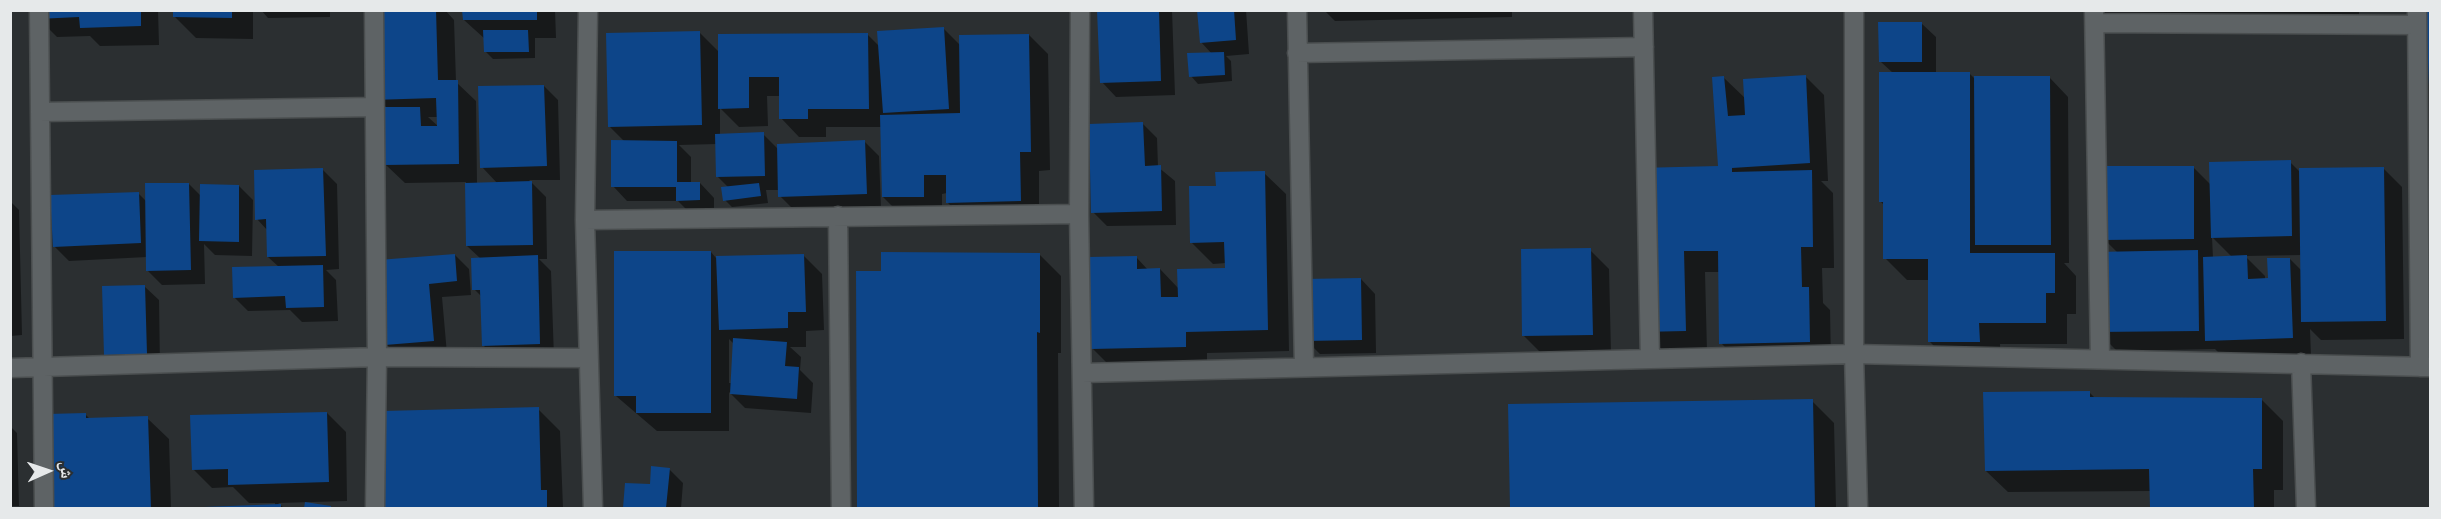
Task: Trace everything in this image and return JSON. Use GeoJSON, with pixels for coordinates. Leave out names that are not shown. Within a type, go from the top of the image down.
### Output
{"type":"FeatureCollection","features":[{"type":"Feature","properties":{"kind":"street"},"geometry":{"type":"LineString","coordinates":[[39,10],[45,508]]}},
{"type":"Feature","properties":{"kind":"street"},"geometry":{"type":"LineString","coordinates":[[374,10],[377,357],[375,508]]}},
{"type":"Feature","properties":{"kind":"street"},"geometry":{"type":"LineString","coordinates":[[588,10],[585,220],[592,508]]}},
{"type":"Feature","properties":{"kind":"street"},"geometry":{"type":"LineString","coordinates":[[1080,10],[1079,214],[1084,508]]}},
{"type":"Feature","properties":{"kind":"street"},"geometry":{"type":"LineString","coordinates":[[1297,10],[1304,367]]}},
{"type":"Feature","properties":{"kind":"street"},"geometry":{"type":"LineString","coordinates":[[1643,10],[1650,359]]}},
{"type":"Feature","properties":{"kind":"street"},"geometry":{"type":"LineString","coordinates":[[1854,10],[1854,354],[1858,508]]}},
{"type":"Feature","properties":{"kind":"street"},"geometry":{"type":"LineString","coordinates":[[1082,373],[1854,354],[2425,367],[2417,18],[2095,17],[2100,358]]}},
{"type":"Feature","properties":{"kind":"street"},"geometry":{"type":"LineString","coordinates":[[1297,53],[1644,47]]}},
{"type":"Feature","properties":{"kind":"street"},"geometry":{"type":"LineString","coordinates":[[40,112],[375,107]]}},
{"type":"Feature","properties":{"kind":"street"},"geometry":{"type":"LineString","coordinates":[[585,220],[1079,214]]}},
{"type":"Feature","properties":{"kind":"street"},"geometry":{"type":"LineString","coordinates":[[838,216],[841,508]]}},
{"type":"Feature","properties":{"kind":"street"},"geometry":{"type":"LineString","coordinates":[[10,368],[42,365],[377,357],[588,358]]}},
{"type":"Feature","properties":{"kind":"street"},"geometry":{"type":"LineString","coordinates":[[2301,363],[2306,508]]}},
{"type":"Feature","properties":{"kind":"building"},"geometry":{"type":"Polygon","coordinates":[[[37,10],[141,10],[141,26],[80,28],[79,17],[37,19],[37,10]]]}},
{"type":"Feature","properties":{"kind":"building"},"geometry":{"type":"Polygon","coordinates":[[[173,10],[232,10],[232,18],[173,17],[173,10]]]}},
{"type":"Feature","properties":{"kind":"building"},"geometry":{"type":"Polygon","coordinates":[[[370,10],[436,10],[438,80],[458,80],[459,164],[384,165],[383,107],[420,107],[421,126],[437,126],[436,98],[372,100],[370,10]]]}},
{"type":"Feature","properties":{"kind":"building"},"geometry":{"type":"Polygon","coordinates":[[[462,10],[537,10],[537,20],[463,20],[462,10]]]}},
{"type":"Feature","properties":{"kind":"building"},"geometry":{"type":"Polygon","coordinates":[[[1097,10],[1159,10],[1161,81],[1100,83],[1097,10]]]}},
{"type":"Feature","properties":{"kind":"building"},"geometry":{"type":"Polygon","coordinates":[[[1197,10],[1234,10],[1236,40],[1200,43],[1197,10]]]}},
{"type":"Feature","properties":{"kind":"building"},"geometry":{"type":"Polygon","coordinates":[[[2426,10],[2430,10],[2430,86],[2429,86],[2426,10]]]}},
{"type":"Feature","properties":{"kind":"building"},"geometry":{"type":"Polygon","coordinates":[[[1878,22],[1922,22],[1922,62],[1879,62],[1878,22]]]}},
{"type":"Feature","properties":{"kind":"building"},"geometry":{"type":"Polygon","coordinates":[[[944,27],[949,109],[883,113],[877,31],[944,27]]]}},
{"type":"Feature","properties":{"kind":"building"},"geometry":{"type":"Polygon","coordinates":[[[483,30],[528,30],[529,52],[484,52],[483,30]]]}},
{"type":"Feature","properties":{"kind":"building"},"geometry":{"type":"Polygon","coordinates":[[[700,31],[702,125],[608,127],[606,33],[700,31]]]}},
{"type":"Feature","properties":{"kind":"building"},"geometry":{"type":"Polygon","coordinates":[[[868,33],[869,109],[808,109],[808,119],[779,119],[779,77],[749,77],[749,108],[718,109],[718,34],[868,33]]]}},
{"type":"Feature","properties":{"kind":"building"},"geometry":{"type":"Polygon","coordinates":[[[1029,34],[1031,152],[1020,152],[1021,201],[946,203],[946,175],[924,175],[924,197],[882,197],[880,115],[960,113],[959,35],[1029,34]]]}},
{"type":"Feature","properties":{"kind":"building"},"geometry":{"type":"Polygon","coordinates":[[[1224,52],[1225,75],[1189,77],[1187,53],[1224,52]]]}},
{"type":"Feature","properties":{"kind":"building"},"geometry":{"type":"Polygon","coordinates":[[[1879,72],[1970,72],[1970,253],[2055,253],[2055,293],[2046,293],[2046,323],[1979,323],[1980,342],[1928,342],[1928,259],[1883,259],[1883,202],[1879,202],[1879,72]]]}},
{"type":"Feature","properties":{"kind":"building"},"geometry":{"type":"Polygon","coordinates":[[[1806,75],[1810,163],[1732,168],[1732,172],[1812,170],[1813,247],[1801,247],[1802,287],[1809,287],[1810,342],[1719,344],[1718,251],[1684,251],[1686,331],[1640,332],[1638,168],[1718,166],[1712,77],[1724,76],[1728,116],[1745,115],[1743,79],[1806,75]]]}},
{"type":"Feature","properties":{"kind":"building"},"geometry":{"type":"Polygon","coordinates":[[[1974,76],[2050,76],[2051,245],[1975,245],[1974,76]]]}},
{"type":"Feature","properties":{"kind":"building"},"geometry":{"type":"Polygon","coordinates":[[[544,85],[547,166],[480,168],[478,86],[544,85]]]}},
{"type":"Feature","properties":{"kind":"building"},"geometry":{"type":"Polygon","coordinates":[[[1143,122],[1145,166],[1161,165],[1162,211],[1091,213],[1089,124],[1143,122]]]}},
{"type":"Feature","properties":{"kind":"building"},"geometry":{"type":"Polygon","coordinates":[[[764,132],[765,176],[716,177],[715,134],[764,132]]]}},
{"type":"Feature","properties":{"kind":"building"},"geometry":{"type":"Polygon","coordinates":[[[611,140],[677,141],[677,182],[700,182],[700,200],[676,201],[676,187],[611,187],[611,140]]]}},
{"type":"Feature","properties":{"kind":"building"},"geometry":{"type":"Polygon","coordinates":[[[865,140],[867,194],[778,197],[777,144],[865,140]]]}},
{"type":"Feature","properties":{"kind":"building"},"geometry":{"type":"Polygon","coordinates":[[[2291,160],[2292,236],[2211,238],[2209,162],[2291,160]]]}},
{"type":"Feature","properties":{"kind":"building"},"geometry":{"type":"Polygon","coordinates":[[[2102,166],[2194,166],[2194,239],[2103,240],[2102,166]]]}},
{"type":"Feature","properties":{"kind":"building"},"geometry":{"type":"Polygon","coordinates":[[[2384,167],[2386,321],[2301,322],[2299,168],[2384,167]]]}},
{"type":"Feature","properties":{"kind":"building"},"geometry":{"type":"Polygon","coordinates":[[[323,168],[326,256],[267,257],[266,219],[255,220],[254,170],[323,168]]]}},
{"type":"Feature","properties":{"kind":"building"},"geometry":{"type":"Polygon","coordinates":[[[1265,171],[1268,330],[1186,332],[1186,347],[1091,349],[1089,257],[1137,256],[1137,269],[1160,268],[1161,297],[1178,297],[1177,269],[1225,268],[1224,242],[1190,243],[1189,186],[1216,186],[1215,172],[1265,171]]]}},
{"type":"Feature","properties":{"kind":"building"},"geometry":{"type":"Polygon","coordinates":[[[532,181],[533,245],[466,246],[465,183],[532,181]]]}},
{"type":"Feature","properties":{"kind":"building"},"geometry":{"type":"Polygon","coordinates":[[[145,183],[189,183],[191,270],[146,271],[145,183]]]}},
{"type":"Feature","properties":{"kind":"building"},"geometry":{"type":"Polygon","coordinates":[[[759,183],[761,196],[723,201],[721,187],[759,183]]]}},
{"type":"Feature","properties":{"kind":"building"},"geometry":{"type":"Polygon","coordinates":[[[200,184],[239,185],[239,242],[199,241],[200,184]]]}},
{"type":"Feature","properties":{"kind":"building"},"geometry":{"type":"Polygon","coordinates":[[[139,192],[141,243],[53,247],[50,195],[139,192]]]}},
{"type":"Feature","properties":{"kind":"building"},"geometry":{"type":"Polygon","coordinates":[[[1591,248],[1593,335],[1522,336],[1521,249],[1591,248]]]}},
{"type":"Feature","properties":{"kind":"building"},"geometry":{"type":"Polygon","coordinates":[[[2198,250],[2199,331],[2096,332],[2095,252],[2198,250]]]}},
{"type":"Feature","properties":{"kind":"building"},"geometry":{"type":"Polygon","coordinates":[[[614,251],[711,251],[711,413],[636,413],[636,396],[614,396],[614,251]]]}},
{"type":"Feature","properties":{"kind":"building"},"geometry":{"type":"Polygon","coordinates":[[[881,252],[1040,253],[1040,333],[1037,332],[1038,508],[857,508],[856,271],[881,271],[881,252]]]}},
{"type":"Feature","properties":{"kind":"building"},"geometry":{"type":"Polygon","coordinates":[[[455,254],[457,281],[429,284],[434,341],[385,345],[378,260],[455,254]]]}},
{"type":"Feature","properties":{"kind":"building"},"geometry":{"type":"Polygon","coordinates":[[[804,254],[806,312],[788,312],[788,328],[719,330],[716,256],[804,254]]]}},
{"type":"Feature","properties":{"kind":"building"},"geometry":{"type":"Polygon","coordinates":[[[538,255],[540,344],[482,346],[480,290],[472,290],[471,258],[538,255]]]}},
{"type":"Feature","properties":{"kind":"building"},"geometry":{"type":"Polygon","coordinates":[[[2247,255],[2248,279],[2268,278],[2267,258],[2290,258],[2293,338],[2205,341],[2203,257],[2247,255]]]}},
{"type":"Feature","properties":{"kind":"building"},"geometry":{"type":"Polygon","coordinates":[[[323,265],[324,307],[286,308],[285,296],[233,298],[232,267],[323,265]]]}},
{"type":"Feature","properties":{"kind":"building"},"geometry":{"type":"Polygon","coordinates":[[[1361,278],[1362,340],[1305,341],[1303,279],[1361,278]]]}},
{"type":"Feature","properties":{"kind":"building"},"geometry":{"type":"Polygon","coordinates":[[[145,285],[147,354],[104,355],[102,286],[145,285]]]}},
{"type":"Feature","properties":{"kind":"building"},"geometry":{"type":"Polygon","coordinates":[[[733,338],[787,342],[785,366],[799,367],[797,399],[730,394],[733,338]]]}},
{"type":"Feature","properties":{"kind":"building"},"geometry":{"type":"Polygon","coordinates":[[[2090,391],[2090,397],[2262,398],[2262,469],[2253,469],[2254,508],[2150,508],[2149,469],[1985,471],[1983,392],[2090,391]]]}},
{"type":"Feature","properties":{"kind":"building"},"geometry":{"type":"Polygon","coordinates":[[[1813,399],[1815,508],[1510,508],[1508,404],[1813,399]]]}},
{"type":"Feature","properties":{"kind":"building"},"geometry":{"type":"Polygon","coordinates":[[[539,407],[541,490],[547,490],[547,508],[375,508],[375,494],[385,494],[383,411],[539,407]]]}},
{"type":"Feature","properties":{"kind":"building"},"geometry":{"type":"Polygon","coordinates":[[[327,412],[329,482],[228,485],[228,469],[192,470],[190,415],[327,412]]]}},
{"type":"Feature","properties":{"kind":"building"},"geometry":{"type":"Polygon","coordinates":[[[86,413],[86,418],[148,416],[151,508],[50,508],[47,414],[86,413]]]}},
{"type":"Feature","properties":{"kind":"building"},"geometry":{"type":"Polygon","coordinates":[[[651,466],[670,468],[666,508],[623,508],[625,483],[650,484],[651,466]]]}},
{"type":"Feature","properties":{"kind":"building"},"geometry":{"type":"Polygon","coordinates":[[[305,502],[331,506],[331,508],[304,508],[305,502]]]}},
{"type":"Feature","properties":{"kind":"building"},"geometry":{"type":"Polygon","coordinates":[[[281,504],[281,508],[204,508],[204,507],[281,504]]]}}]}
